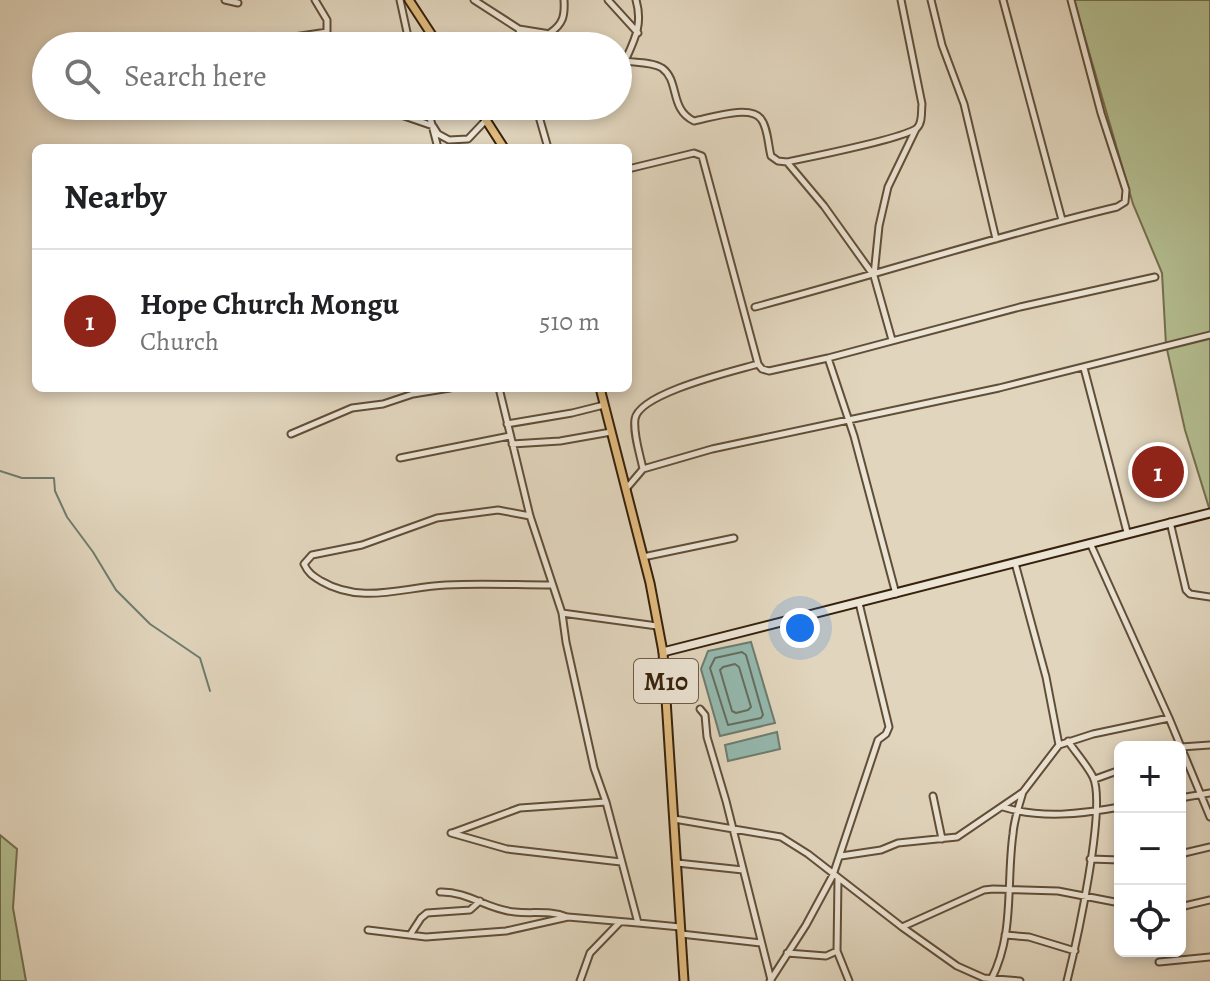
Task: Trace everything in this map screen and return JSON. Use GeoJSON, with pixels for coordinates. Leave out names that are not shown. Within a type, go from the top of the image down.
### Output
{"type":"FeatureCollection","features":[{"type":"Feature","properties":{"kind":"main road"},"geometry":{"type":"LineString","coordinates":[[409,0],[430,32]]}},
{"type":"Feature","properties":{"kind":"main road"},"geometry":{"type":"LineString","coordinates":[[486,120],[501,144]]}},
{"type":"Feature","properties":{"kind":"main road","name":"M10"},"geometry":{"type":"LineString","coordinates":[[601,392],[643,557],[663,652],[684,981]]}},
{"type":"Feature","properties":{"kind":"main road"},"geometry":{"type":"LineString","coordinates":[[663,652],[1210,513]]}},
{"type":"Feature","properties":{"kind":"street"},"geometry":{"type":"LineString","coordinates":[[225,0],[238,3]]}},
{"type":"Feature","properties":{"kind":"street"},"geometry":{"type":"LineString","coordinates":[[315,0],[327,20],[327,32]]}},
{"type":"Feature","properties":{"kind":"street"},"geometry":{"type":"LineString","coordinates":[[400,0],[407,32]]}},
{"type":"Feature","properties":{"kind":"street"},"geometry":{"type":"LineString","coordinates":[[474,0],[519,29],[538,32]]}},
{"type":"Feature","properties":{"kind":"street"},"geometry":{"type":"LineString","coordinates":[[553,32],[561,26],[565,13],[564,0]]}},
{"type":"Feature","properties":{"kind":"street"},"geometry":{"type":"LineString","coordinates":[[608,0],[638,33]]}},
{"type":"Feature","properties":{"kind":"street"},"geometry":{"type":"LineString","coordinates":[[632,43],[641,19],[636,0]]}},
{"type":"Feature","properties":{"kind":"street"},"geometry":{"type":"LineString","coordinates":[[874,276],[879,226],[888,187],[921,120],[922,104],[901,0]]}},
{"type":"Feature","properties":{"kind":"street"},"geometry":{"type":"LineString","coordinates":[[931,0],[942,45],[964,104],[996,239]]}},
{"type":"Feature","properties":{"kind":"street"},"geometry":{"type":"LineString","coordinates":[[1003,0],[1062,220]]}},
{"type":"Feature","properties":{"kind":"street"},"geometry":{"type":"LineString","coordinates":[[755,307],[874,276],[1062,220],[1117,207],[1125,202],[1127,196],[1071,0]]}},
{"type":"Feature","properties":{"kind":"street"},"geometry":{"type":"LineString","coordinates":[[489,10],[493,2]]}},
{"type":"Feature","properties":{"kind":"street"},"geometry":{"type":"LineString","coordinates":[[632,62],[665,70],[678,105],[694,121],[745,111],[754,113],[764,122],[771,156],[778,161],[787,162],[893,137],[917,128]]}},
{"type":"Feature","properties":{"kind":"street"},"geometry":{"type":"LineString","coordinates":[[416,120],[433,126],[443,137],[461,140],[472,136],[486,120]]}},
{"type":"Feature","properties":{"kind":"street"},"geometry":{"type":"LineString","coordinates":[[431,120],[437,144]]}},
{"type":"Feature","properties":{"kind":"street"},"geometry":{"type":"LineString","coordinates":[[540,120],[547,144]]}},
{"type":"Feature","properties":{"kind":"street"},"geometry":{"type":"LineString","coordinates":[[632,168],[694,153],[702,156],[758,364],[769,371],[1020,307],[1155,277]]}},
{"type":"Feature","properties":{"kind":"street"},"geometry":{"type":"LineString","coordinates":[[787,162],[824,206],[874,276],[892,340]]}},
{"type":"Feature","properties":{"kind":"street"},"geometry":{"type":"LineString","coordinates":[[626,489],[643,469],[724,446],[1084,368],[1210,335]]}},
{"type":"Feature","properties":{"kind":"street"},"geometry":{"type":"LineString","coordinates":[[828,358],[896,594]]}},
{"type":"Feature","properties":{"kind":"street"},"geometry":{"type":"LineString","coordinates":[[643,469],[635,420],[643,406],[696,382],[758,364]]}},
{"type":"Feature","properties":{"kind":"street"},"geometry":{"type":"LineString","coordinates":[[1084,368],[1127,532]]}},
{"type":"Feature","properties":{"kind":"street"},"geometry":{"type":"LineString","coordinates":[[291,434],[352,408],[383,404],[425,392]]}},
{"type":"Feature","properties":{"kind":"street"},"geometry":{"type":"LineString","coordinates":[[500,392],[530,516],[562,613],[594,768],[638,923]]}},
{"type":"Feature","properties":{"kind":"street"},"geometry":{"type":"LineString","coordinates":[[507,424],[604,405]]}},
{"type":"Feature","properties":{"kind":"street"},"geometry":{"type":"LineString","coordinates":[[512,444],[560,441],[611,432]]}},
{"type":"Feature","properties":{"kind":"street"},"geometry":{"type":"LineString","coordinates":[[400,458],[510,436]]}},
{"type":"Feature","properties":{"kind":"street"},"geometry":{"type":"LineString","coordinates":[[530,516],[498,510],[437,518],[362,545],[312,555],[304,564],[310,574],[328,586],[356,594],[408,592],[451,585],[551,585]]}},
{"type":"Feature","properties":{"kind":"street"},"geometry":{"type":"LineString","coordinates":[[1169,521],[1186,590],[1190,594],[1210,597]]}},
{"type":"Feature","properties":{"kind":"street"},"geometry":{"type":"LineString","coordinates":[[643,557],[734,538]]}},
{"type":"Feature","properties":{"kind":"street"},"geometry":{"type":"LineString","coordinates":[[1089,542],[1179,741]]}},
{"type":"Feature","properties":{"kind":"street"},"geometry":{"type":"LineString","coordinates":[[1015,563],[1046,677],[1059,745]]}},
{"type":"Feature","properties":{"kind":"street"},"geometry":{"type":"LineString","coordinates":[[848,981],[837,951],[836,877],[878,740],[889,727],[859,603]]}},
{"type":"Feature","properties":{"kind":"street"},"geometry":{"type":"LineString","coordinates":[[562,613],[658,626]]}},
{"type":"Feature","properties":{"kind":"street"},"geometry":{"type":"LineString","coordinates":[[700,709],[705,715],[707,737],[771,980]]}},
{"type":"Feature","properties":{"kind":"street"},"geometry":{"type":"LineString","coordinates":[[841,856],[881,850],[898,843],[957,837],[1023,792],[1059,745],[1169,718]]}},
{"type":"Feature","properties":{"kind":"street"},"geometry":{"type":"LineString","coordinates":[[1067,981],[1085,895],[1096,811],[1094,779],[1068,741]]}},
{"type":"Feature","properties":{"kind":"street"},"geometry":{"type":"LineString","coordinates":[[1186,747],[1210,745]]}},
{"type":"Feature","properties":{"kind":"street"},"geometry":{"type":"LineString","coordinates":[[1186,760],[1210,817]]}},
{"type":"Feature","properties":{"kind":"street"},"geometry":{"type":"LineString","coordinates":[[1094,779],[1114,772]]}},
{"type":"Feature","properties":{"kind":"street"},"geometry":{"type":"LineString","coordinates":[[991,980],[1002,956],[1012,834],[1023,792]]}},
{"type":"Feature","properties":{"kind":"street"},"geometry":{"type":"LineString","coordinates":[[1186,797],[1210,793]]}},
{"type":"Feature","properties":{"kind":"street"},"geometry":{"type":"LineString","coordinates":[[933,796],[942,839]]}},
{"type":"Feature","properties":{"kind":"street"},"geometry":{"type":"LineString","coordinates":[[606,802],[510,810],[451,833],[507,849],[621,862]]}},
{"type":"Feature","properties":{"kind":"street"},"geometry":{"type":"LineString","coordinates":[[1002,807],[1056,815],[1114,808]]}},
{"type":"Feature","properties":{"kind":"street"},"geometry":{"type":"LineString","coordinates":[[674,819],[781,837],[957,966],[991,980],[1020,981]]}},
{"type":"Feature","properties":{"kind":"street"},"geometry":{"type":"LineString","coordinates":[[1186,853],[1210,847]]}},
{"type":"Feature","properties":{"kind":"street"},"geometry":{"type":"LineString","coordinates":[[1090,859],[1114,860]]}},
{"type":"Feature","properties":{"kind":"street"},"geometry":{"type":"LineString","coordinates":[[677,863],[743,870]]}},
{"type":"Feature","properties":{"kind":"street"},"geometry":{"type":"LineString","coordinates":[[771,980],[836,877]]}},
{"type":"Feature","properties":{"kind":"street"},"geometry":{"type":"LineString","coordinates":[[902,927],[984,890],[1010,887],[1085,895],[1114,902]]}},
{"type":"Feature","properties":{"kind":"street"},"geometry":{"type":"LineString","coordinates":[[440,892],[460,893],[513,912],[555,913],[568,917],[638,923],[761,943]]}},
{"type":"Feature","properties":{"kind":"street"},"geometry":{"type":"LineString","coordinates":[[1186,906],[1210,900]]}},
{"type":"Feature","properties":{"kind":"street"},"geometry":{"type":"LineString","coordinates":[[410,935],[427,913],[470,910],[480,901]]}},
{"type":"Feature","properties":{"kind":"street"},"geometry":{"type":"LineString","coordinates":[[368,930],[426,937],[485,934],[568,917]]}},
{"type":"Feature","properties":{"kind":"street"},"geometry":{"type":"LineString","coordinates":[[580,981],[590,953],[619,922]]}},
{"type":"Feature","properties":{"kind":"street"},"geometry":{"type":"LineString","coordinates":[[1005,935],[1029,937],[1075,951]]}},
{"type":"Feature","properties":{"kind":"street"},"geometry":{"type":"LineString","coordinates":[[787,953],[826,956],[837,951]]}},
{"type":"Feature","properties":{"kind":"street"},"geometry":{"type":"LineString","coordinates":[[1159,962],[1210,957]]}},
{"type":"Feature","properties":{"kind":"green space"},"geometry":{"type":"Polygon","coordinates":[[[1074,0],[1210,0],[1210,511],[1185,430],[1166,345],[1162,273],[1133,204],[1074,0]]]}},
{"type":"Feature","properties":{"kind":"green space"},"geometry":{"type":"Polygon","coordinates":[[[0,835],[17,849],[13,908],[26,981],[0,981],[0,835]]]}},
{"type":"Feature","properties":{"kind":"water"},"geometry":{"type":"Polygon","coordinates":[[[751,642],[775,723],[720,736],[701,669],[708,651],[751,642]]]}},
{"type":"Feature","properties":{"kind":"water"},"geometry":{"type":"Polygon","coordinates":[[[777,732],[780,749],[728,761],[725,745],[777,732]]]}},
{"type":"Feature","properties":{"kind":"waterway"},"geometry":{"type":"LineString","coordinates":[[0,471],[22,478],[54,478],[55,491],[67,517],[116,590],[150,624],[200,658],[210,691]]}},
{"type":"Feature","properties":{"kind":"place","name":"Hope Church Mongu"},"geometry":{"type":"Point","coordinates":[1158,472]}}]}
